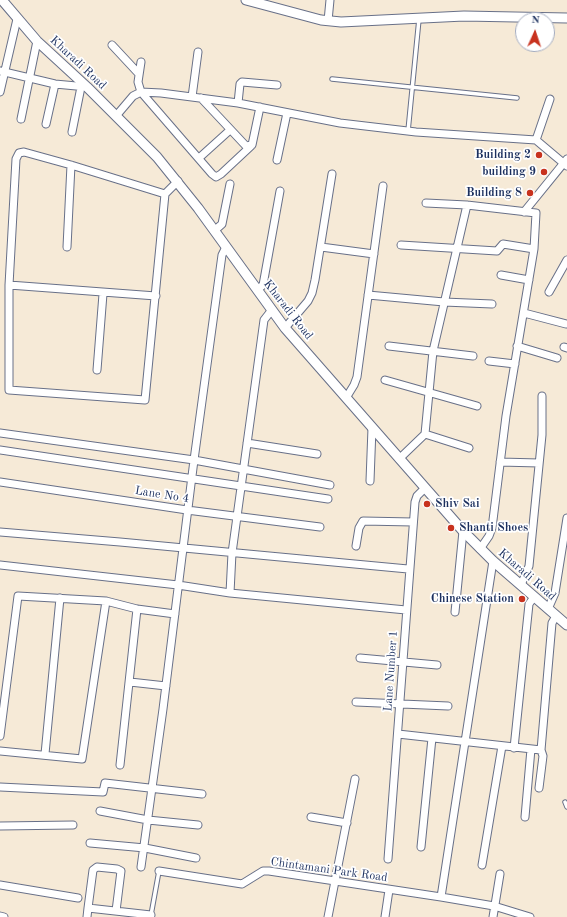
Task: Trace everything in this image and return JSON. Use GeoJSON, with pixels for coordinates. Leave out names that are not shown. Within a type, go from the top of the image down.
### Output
{"type":"FeatureCollection","features":[{"type":"Feature","properties":{"kind":"street","name":"Kharadi Road"},"geometry":{"type":"LineString","coordinates":[[2,0],[37,41],[116,116],[157,157],[178,181],[271,311],[463,531],[493,561],[567,625]]}},
{"type":"Feature","properties":{"kind":"street"},"geometry":{"type":"LineString","coordinates":[[246,0],[328,21],[341,22],[464,16],[567,18]]}},
{"type":"Feature","properties":{"kind":"street"},"geometry":{"type":"LineString","coordinates":[[328,21],[330,0]]}},
{"type":"Feature","properties":{"kind":"street"},"geometry":{"type":"LineString","coordinates":[[0,92],[2,72],[17,19]]}},
{"type":"Feature","properties":{"kind":"street"},"geometry":{"type":"LineString","coordinates":[[21,119],[37,41]]}},
{"type":"Feature","properties":{"kind":"street"},"geometry":{"type":"LineString","coordinates":[[112,45],[139,74]]}},
{"type":"Feature","properties":{"kind":"street"},"geometry":{"type":"LineString","coordinates":[[192,97],[198,52]]}},
{"type":"Feature","properties":{"kind":"street"},"geometry":{"type":"LineString","coordinates":[[141,62],[138,82],[141,92],[216,177],[239,159],[251,146],[260,107]]}},
{"type":"Feature","properties":{"kind":"street"},"geometry":{"type":"LineString","coordinates":[[2,72],[56,84],[84,87],[72,132]]}},
{"type":"Feature","properties":{"kind":"street"},"geometry":{"type":"LineString","coordinates":[[238,103],[242,82],[277,85]]}},
{"type":"Feature","properties":{"kind":"street"},"geometry":{"type":"LineString","coordinates":[[46,124],[56,84]]}},
{"type":"Feature","properties":{"kind":"street"},"geometry":{"type":"LineString","coordinates":[[116,116],[133,96],[141,92],[155,92],[238,103],[320,121],[408,131],[536,140],[566,163],[524,212]]}},
{"type":"Feature","properties":{"kind":"street"},"geometry":{"type":"LineString","coordinates":[[201,98],[246,146],[251,146]]}},
{"type":"Feature","properties":{"kind":"street"},"geometry":{"type":"LineString","coordinates":[[536,140],[550,99]]}},
{"type":"Feature","properties":{"kind":"street"},"geometry":{"type":"LineString","coordinates":[[277,160],[286,113]]}},
{"type":"Feature","properties":{"kind":"street"},"geometry":{"type":"LineString","coordinates":[[199,158],[230,130]]}},
{"type":"Feature","properties":{"kind":"street"},"geometry":{"type":"LineString","coordinates":[[164,194],[71,165],[24,152],[19,153],[16,159],[9,285],[9,390],[145,400],[156,296],[164,194],[178,181]]}},
{"type":"Feature","properties":{"kind":"street"},"geometry":{"type":"LineString","coordinates":[[67,247],[71,165]]}},
{"type":"Feature","properties":{"kind":"street"},"geometry":{"type":"LineString","coordinates":[[285,328],[308,301],[315,280],[332,174]]}},
{"type":"Feature","properties":{"kind":"street"},"geometry":{"type":"LineString","coordinates":[[214,231],[222,224],[230,184]]}},
{"type":"Feature","properties":{"kind":"street"},"geometry":{"type":"LineString","coordinates":[[346,398],[357,377],[383,186]]}},
{"type":"Feature","properties":{"kind":"street"},"geometry":{"type":"LineString","coordinates":[[257,290],[263,285],[280,191]]}},
{"type":"Feature","properties":{"kind":"street"},"geometry":{"type":"LineString","coordinates":[[426,203],[467,205],[536,213],[534,249],[517,346],[492,528],[490,536],[480,549]]}},
{"type":"Feature","properties":{"kind":"street"},"geometry":{"type":"LineString","coordinates":[[399,459],[425,434],[433,351],[467,205]]}},
{"type":"Feature","properties":{"kind":"street"},"geometry":{"type":"LineString","coordinates":[[401,245],[457,247],[497,251],[503,244],[534,249]]}},
{"type":"Feature","properties":{"kind":"street"},"geometry":{"type":"LineString","coordinates":[[321,246],[374,254]]}},
{"type":"Feature","properties":{"kind":"street"},"geometry":{"type":"LineString","coordinates":[[141,867],[145,848],[166,686],[191,480],[222,255],[226,247]]}},
{"type":"Feature","properties":{"kind":"street"},"geometry":{"type":"LineString","coordinates":[[548,292],[567,260]]}},
{"type":"Feature","properties":{"kind":"street"},"geometry":{"type":"LineString","coordinates":[[501,276],[529,280]]}},
{"type":"Feature","properties":{"kind":"street"},"geometry":{"type":"LineString","coordinates":[[9,285],[61,288],[103,294],[156,296]]}},
{"type":"Feature","properties":{"kind":"street"},"geometry":{"type":"LineString","coordinates":[[97,370],[103,294]]}},
{"type":"Feature","properties":{"kind":"street"},"geometry":{"type":"LineString","coordinates":[[368,295],[444,302],[492,304]]}},
{"type":"Feature","properties":{"kind":"street"},"geometry":{"type":"LineString","coordinates":[[230,593],[232,553],[264,320],[271,311]]}},
{"type":"Feature","properties":{"kind":"street"},"geometry":{"type":"LineString","coordinates":[[524,313],[566,324]]}},
{"type":"Feature","properties":{"kind":"street"},"geometry":{"type":"LineString","coordinates":[[389,346],[473,356]]}},
{"type":"Feature","properties":{"kind":"street"},"geometry":{"type":"LineString","coordinates":[[517,346],[557,358]]}},
{"type":"Feature","properties":{"kind":"street"},"geometry":{"type":"LineString","coordinates":[[489,361],[515,364]]}},
{"type":"Feature","properties":{"kind":"street"},"geometry":{"type":"LineString","coordinates":[[386,380],[476,406]]}},
{"type":"Feature","properties":{"kind":"street"},"geometry":{"type":"LineString","coordinates":[[521,585],[529,566],[543,417],[542,396]]}},
{"type":"Feature","properties":{"kind":"street"},"geometry":{"type":"LineString","coordinates":[[370,481],[372,428]]}},
{"type":"Feature","properties":{"kind":"street"},"geometry":{"type":"LineString","coordinates":[[0,433],[194,460],[330,485]]}},
{"type":"Feature","properties":{"kind":"street"},"geometry":{"type":"LineString","coordinates":[[425,434],[469,448]]}},
{"type":"Feature","properties":{"kind":"street"},"geometry":{"type":"LineString","coordinates":[[247,443],[317,454]]}},
{"type":"Feature","properties":{"kind":"street"},"geometry":{"type":"LineString","coordinates":[[0,450],[191,480],[328,499]]}},
{"type":"Feature","properties":{"kind":"street"},"geometry":{"type":"LineString","coordinates":[[500,462],[539,464]]}},
{"type":"Feature","properties":{"kind":"street","name":"Lane No 4"},"geometry":{"type":"LineString","coordinates":[[0,482],[187,510],[320,527]]}},
{"type":"Feature","properties":{"kind":"street","name":"Lane Number 1"},"geometry":{"type":"LineString","coordinates":[[388,859],[398,734],[408,569],[415,502],[417,496],[425,488]]}},
{"type":"Feature","properties":{"kind":"street"},"geometry":{"type":"LineString","coordinates":[[548,609],[556,593],[567,518]]}},
{"type":"Feature","properties":{"kind":"street"},"geometry":{"type":"LineString","coordinates":[[356,546],[359,528],[363,520],[413,522]]}},
{"type":"Feature","properties":{"kind":"street"},"geometry":{"type":"LineString","coordinates":[[455,612],[463,531]]}},
{"type":"Feature","properties":{"kind":"street"},"geometry":{"type":"LineString","coordinates":[[0,532],[408,569]]}},
{"type":"Feature","properties":{"kind":"street"},"geometry":{"type":"LineString","coordinates":[[441,897],[493,561]]}},
{"type":"Feature","properties":{"kind":"street"},"geometry":{"type":"LineString","coordinates":[[0,565],[178,585],[230,593],[406,610]]}},
{"type":"Feature","properties":{"kind":"street"},"geometry":{"type":"LineString","coordinates":[[0,736],[18,596],[106,601],[137,609],[175,614]]}},
{"type":"Feature","properties":{"kind":"street"},"geometry":{"type":"LineString","coordinates":[[514,748],[529,604],[534,597]]}},
{"type":"Feature","properties":{"kind":"street"},"geometry":{"type":"LineString","coordinates":[[45,754],[60,598]]}},
{"type":"Feature","properties":{"kind":"street"},"geometry":{"type":"LineString","coordinates":[[0,751],[45,754],[82,759],[106,601]]}},
{"type":"Feature","properties":{"kind":"street"},"geometry":{"type":"LineString","coordinates":[[120,765],[137,609]]}},
{"type":"Feature","properties":{"kind":"street"},"geometry":{"type":"LineString","coordinates":[[539,788],[543,756],[543,752],[540,750],[552,623],[556,616]]}},
{"type":"Feature","properties":{"kind":"street"},"geometry":{"type":"LineString","coordinates":[[360,658],[437,665]]}},
{"type":"Feature","properties":{"kind":"street"},"geometry":{"type":"LineString","coordinates":[[130,682],[166,686]]}},
{"type":"Feature","properties":{"kind":"street"},"geometry":{"type":"LineString","coordinates":[[356,702],[448,706]]}},
{"type":"Feature","properties":{"kind":"street"},"geometry":{"type":"LineString","coordinates":[[398,734],[540,750]]}},
{"type":"Feature","properties":{"kind":"street"},"geometry":{"type":"LineString","coordinates":[[421,847],[432,738]]}},
{"type":"Feature","properties":{"kind":"street"},"geometry":{"type":"LineString","coordinates":[[482,865],[502,746]]}},
{"type":"Feature","properties":{"kind":"street"},"geometry":{"type":"LineString","coordinates":[[525,817],[531,749]]}},
{"type":"Feature","properties":{"kind":"street"},"geometry":{"type":"LineString","coordinates":[[328,917],[355,779]]}},
{"type":"Feature","properties":{"kind":"street"},"geometry":{"type":"LineString","coordinates":[[0,787],[103,792],[105,783],[202,794]]}},
{"type":"Feature","properties":{"kind":"street"},"geometry":{"type":"LineString","coordinates":[[100,811],[148,820],[198,825]]}},
{"type":"Feature","properties":{"kind":"street"},"geometry":{"type":"LineString","coordinates":[[311,817],[347,823]]}},
{"type":"Feature","properties":{"kind":"street"},"geometry":{"type":"LineString","coordinates":[[0,826],[73,825]]}},
{"type":"Feature","properties":{"kind":"street"},"geometry":{"type":"LineString","coordinates":[[90,842],[145,848],[196,858]]}},
{"type":"Feature","properties":{"kind":"street"},"geometry":{"type":"LineString","coordinates":[[87,917],[93,870],[97,867],[111,868],[121,871],[116,911]]}},
{"type":"Feature","properties":{"kind":"street","name":"Chintamani Park Road"},"geometry":{"type":"LineString","coordinates":[[159,871],[242,884],[263,872],[269,871],[494,906],[530,917]]}},
{"type":"Feature","properties":{"kind":"street"},"geometry":{"type":"LineString","coordinates":[[493,917],[500,874]]}},
{"type":"Feature","properties":{"kind":"street"},"geometry":{"type":"LineString","coordinates":[[0,885],[78,898]]}},
{"type":"Feature","properties":{"kind":"street"},"geometry":{"type":"LineString","coordinates":[[385,917],[389,890]]}},
{"type":"Feature","properties":{"kind":"street","name":"Chintamani Park Road"},"geometry":{"type":"LineString","coordinates":[[88,908],[152,915]]}},
{"type":"Feature","properties":{"kind":"street"},"geometry":{"type":"LineString","coordinates":[[0,916],[4,917]]}},
{"type":"Feature","properties":{"kind":"lane"},"geometry":{"type":"LineString","coordinates":[[408,131],[420,18]]}},
{"type":"Feature","properties":{"kind":"lane"},"geometry":{"type":"LineString","coordinates":[[332,79],[517,98]]}},
{"type":"Feature","properties":{"kind":"lane"},"geometry":{"type":"LineString","coordinates":[[565,802],[567,807]]}},
{"type":"Feature","properties":{"kind":"lane","name":"Chintamani Park Road"},"geometry":{"type":"LineString","coordinates":[[152,915],[159,871]]}},
{"type":"Feature","properties":{"kind":"place","name":"Building 2"},"geometry":{"type":"Point","coordinates":[539,155]}},
{"type":"Feature","properties":{"kind":"place","name":"building 9"},"geometry":{"type":"Point","coordinates":[544,172]}},
{"type":"Feature","properties":{"kind":"place","name":"Building 8"},"geometry":{"type":"Point","coordinates":[530,193]}},
{"type":"Feature","properties":{"kind":"place","name":"Shiv Sai"},"geometry":{"type":"Point","coordinates":[427,504]}},
{"type":"Feature","properties":{"kind":"place","name":"Shanti Shoes"},"geometry":{"type":"Point","coordinates":[451,528]}},
{"type":"Feature","properties":{"kind":"place","name":"Chinese Station"},"geometry":{"type":"Point","coordinates":[522,599]}}]}
